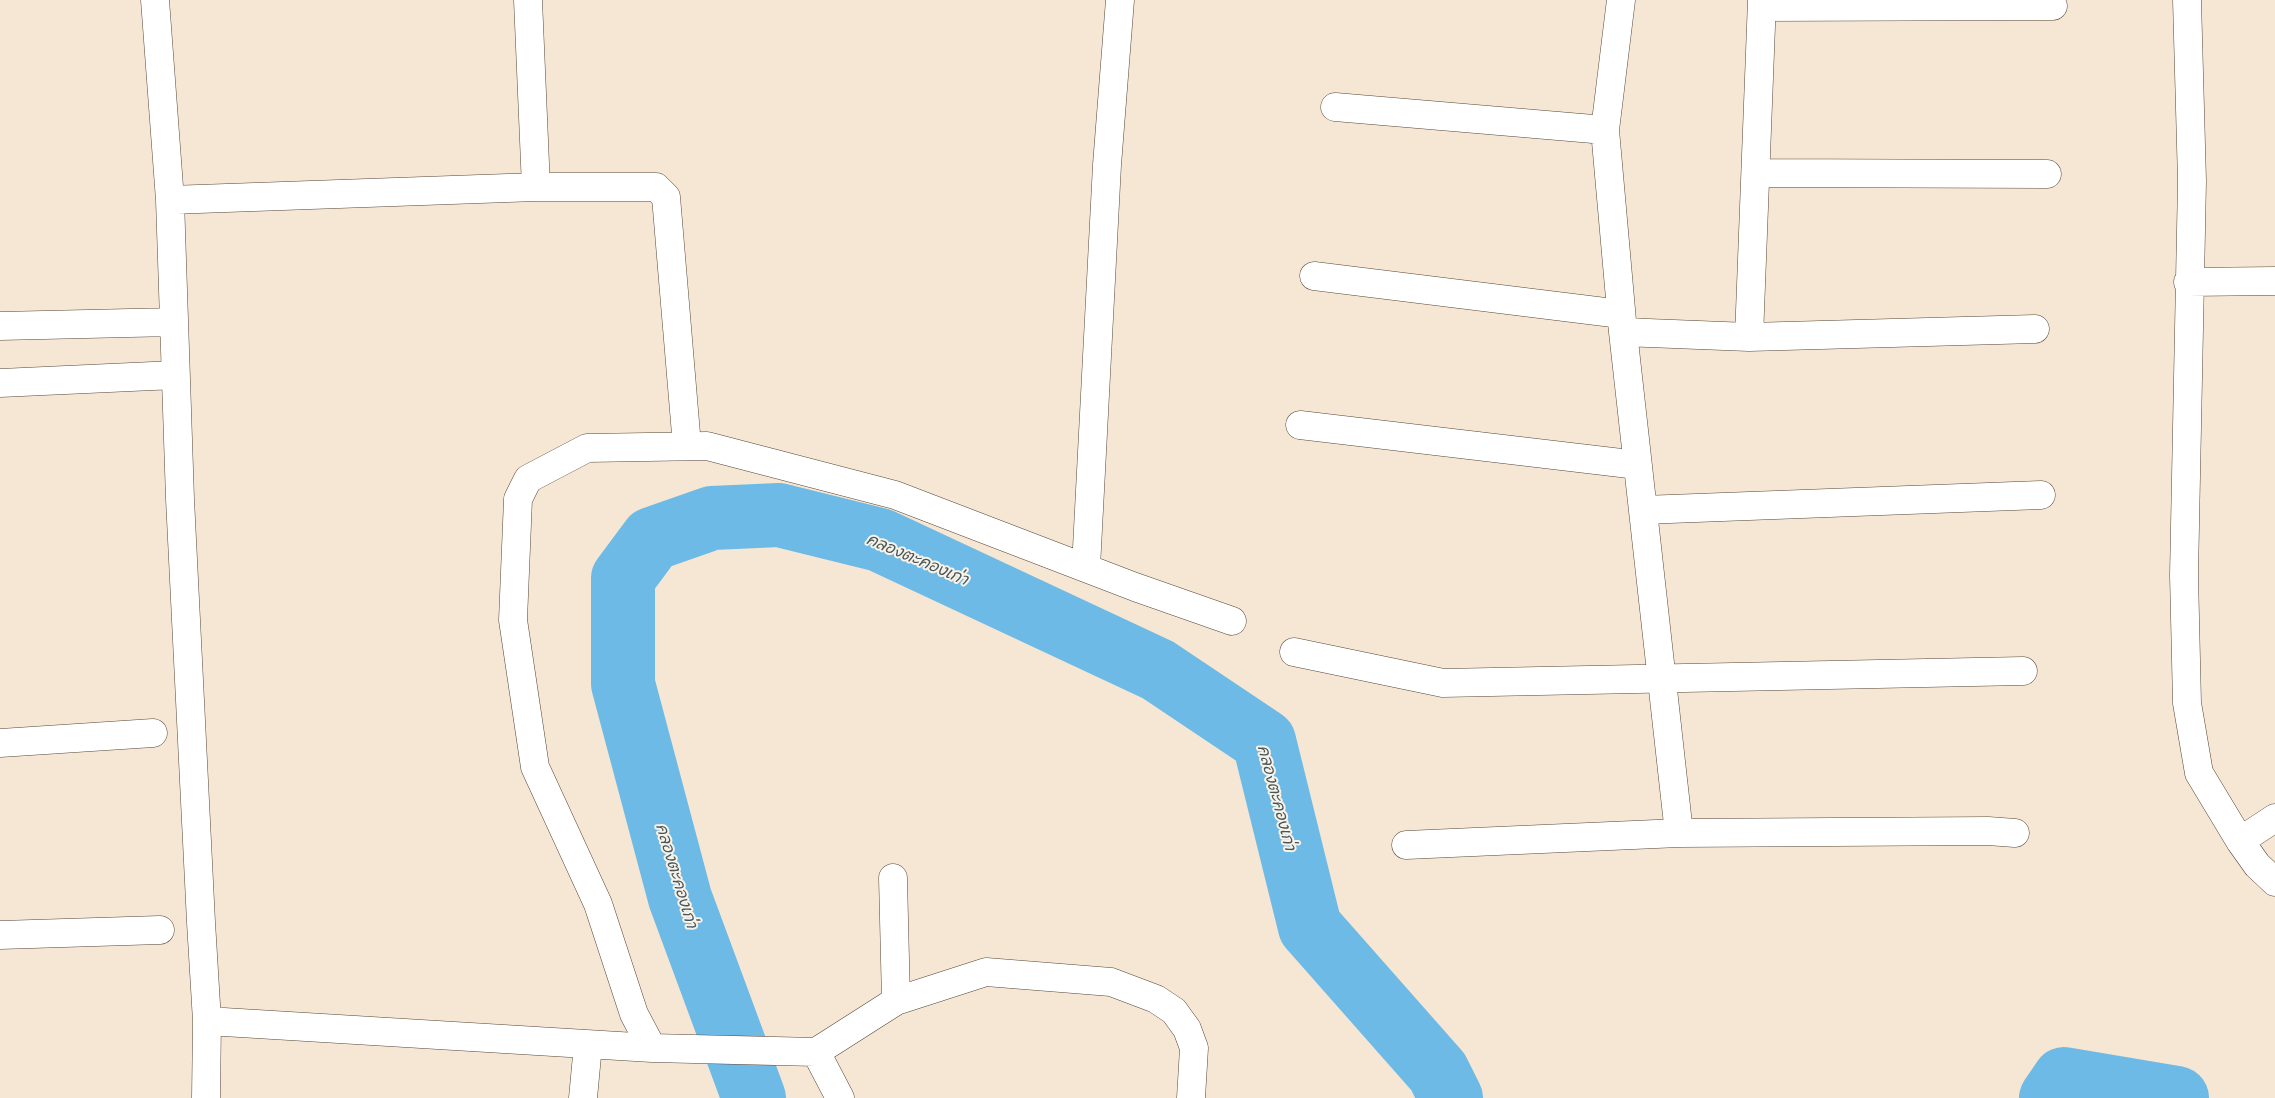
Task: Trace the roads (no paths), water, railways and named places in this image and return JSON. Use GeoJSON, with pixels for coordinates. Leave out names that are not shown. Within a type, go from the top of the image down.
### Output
{"type":"FeatureCollection","features":[{"type":"Feature","properties":{"kind":"street"},"geometry":{"type":"LineString","coordinates":[[155,0],[170,200],[175,375],[200,912],[207,1021],[206,1098]]}},
{"type":"Feature","properties":{"kind":"street"},"geometry":{"type":"LineString","coordinates":[[528,0],[536,187]]}},
{"type":"Feature","properties":{"kind":"street"},"geometry":{"type":"LineString","coordinates":[[1086,568],[1107,166],[1120,0]]}},
{"type":"Feature","properties":{"kind":"street"},"geometry":{"type":"LineString","coordinates":[[1621,0],[1606,130],[1622,323],[1679,833]]}},
{"type":"Feature","properties":{"kind":"street"},"geometry":{"type":"LineString","coordinates":[[2187,0],[2192,181],[2188,282],[2184,574],[2187,703],[2198,773],[2240,841],[2257,865],[2275,882]]}},
{"type":"Feature","properties":{"kind":"street"},"geometry":{"type":"LineString","coordinates":[[1750,337],[1762,4],[2053,6]]}},
{"type":"Feature","properties":{"kind":"street"},"geometry":{"type":"LineString","coordinates":[[1335,107],[1606,130]]}},
{"type":"Feature","properties":{"kind":"street"},"geometry":{"type":"LineString","coordinates":[[1756,173],[2047,174]]}},
{"type":"Feature","properties":{"kind":"street"},"geometry":{"type":"LineString","coordinates":[[170,200],[536,187],[656,187],[666,197],[687,446]]}},
{"type":"Feature","properties":{"kind":"street"},"geometry":{"type":"LineString","coordinates":[[1314,276],[1622,323],[1750,337],[2035,329]]}},
{"type":"Feature","properties":{"kind":"street"},"geometry":{"type":"LineString","coordinates":[[2188,282],[2275,281]]}},
{"type":"Feature","properties":{"kind":"street"},"geometry":{"type":"LineString","coordinates":[[0,326],[173,322]]}},
{"type":"Feature","properties":{"kind":"street"},"geometry":{"type":"LineString","coordinates":[[0,384],[175,375]]}},
{"type":"Feature","properties":{"kind":"street"},"geometry":{"type":"LineString","coordinates":[[1300,425],[1638,465]]}},
{"type":"Feature","properties":{"kind":"street"},"geometry":{"type":"LineString","coordinates":[[652,1048],[634,1014],[598,904],[535,767],[513,620],[518,499],[528,479],[587,448],[707,446],[895,495],[1135,588],[1232,621]]}},
{"type":"Feature","properties":{"kind":"street"},"geometry":{"type":"LineString","coordinates":[[1643,510],[2041,495]]}},
{"type":"Feature","properties":{"kind":"street"},"geometry":{"type":"LineString","coordinates":[[1294,652],[1443,683],[2023,671]]}},
{"type":"Feature","properties":{"kind":"street"},"geometry":{"type":"LineString","coordinates":[[0,743],[153,733]]}},
{"type":"Feature","properties":{"kind":"street"},"geometry":{"type":"LineString","coordinates":[[2240,841],[2275,818]]}},
{"type":"Feature","properties":{"kind":"street"},"geometry":{"type":"LineString","coordinates":[[1406,845],[1679,833],[1968,831],[2015,833]]}},
{"type":"Feature","properties":{"kind":"street"},"geometry":{"type":"LineString","coordinates":[[893,878],[896,1001]]}},
{"type":"Feature","properties":{"kind":"street"},"geometry":{"type":"LineString","coordinates":[[0,934],[160,930]]}},
{"type":"Feature","properties":{"kind":"street"},"geometry":{"type":"LineString","coordinates":[[207,1021],[588,1045],[804,1052],[896,1001],[986,972],[1111,982],[1156,999],[1174,1011],[1187,1030],[1194,1048],[1191,1098]]}},
{"type":"Feature","properties":{"kind":"street"},"geometry":{"type":"LineString","coordinates":[[583,1098],[588,1045]]}},
{"type":"Feature","properties":{"kind":"street"},"geometry":{"type":"LineString","coordinates":[[804,1052],[840,1098]]}},
{"type":"Feature","properties":{"kind":"waterway","name":"คลองตะคองเก่า"},"geometry":{"type":"LineString","coordinates":[[754,1098],[680,898],[623,684],[623,578],[652,539],[712,518],[779,515],[880,540],[1158,670],[1264,741],[1310,927],[1438,1072],[1451,1098]]}},
{"type":"Feature","properties":{"kind":"waterway","name":"คลองตะคองเก่า"},"geometry":{"type":"LineString","coordinates":[[2051,1098],[2064,1079],[2177,1098]]}}]}
